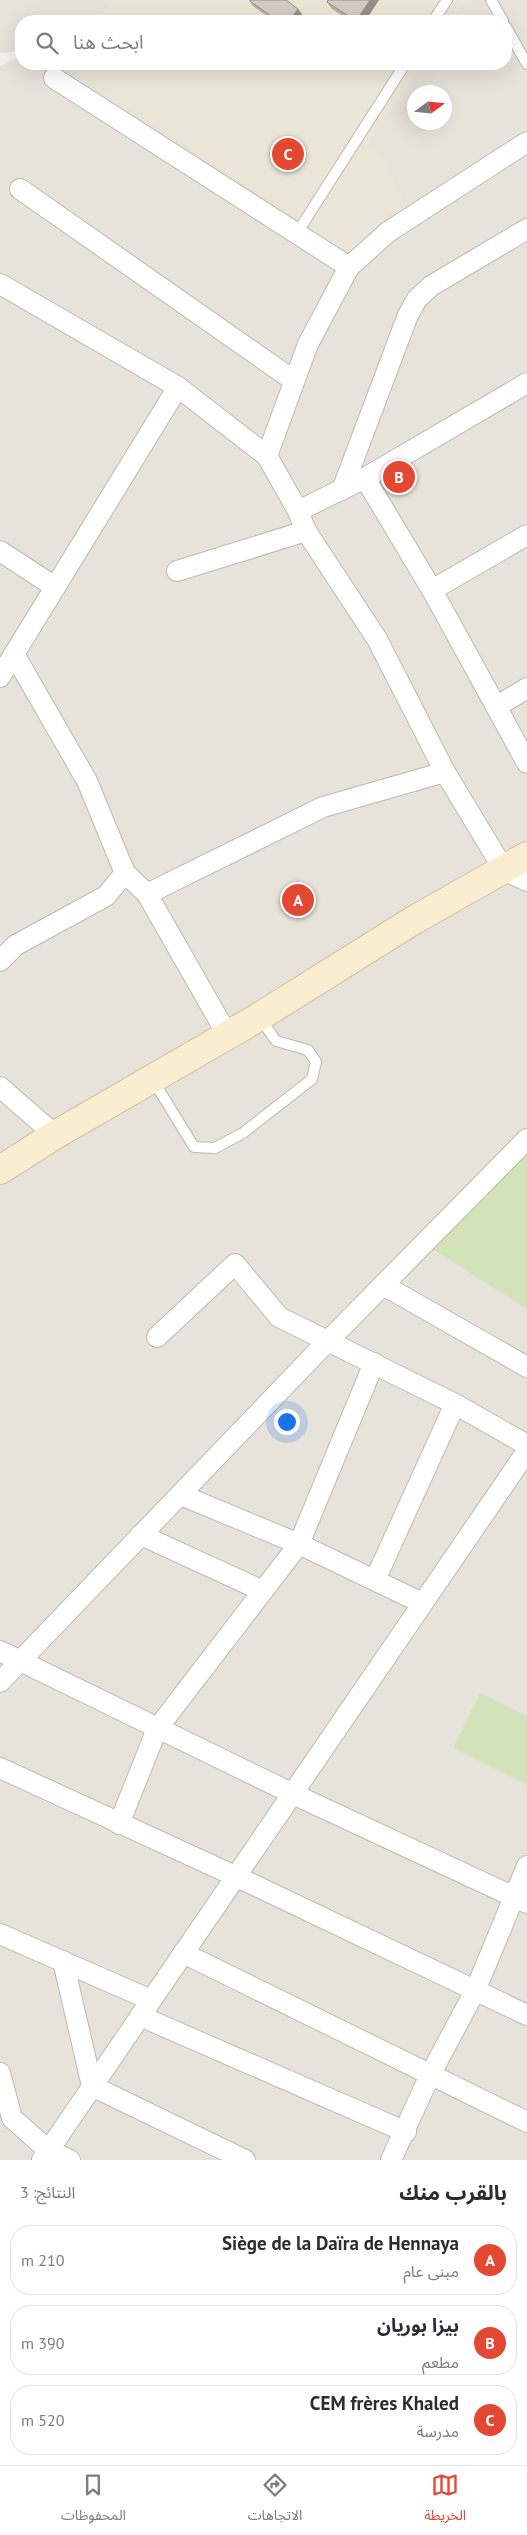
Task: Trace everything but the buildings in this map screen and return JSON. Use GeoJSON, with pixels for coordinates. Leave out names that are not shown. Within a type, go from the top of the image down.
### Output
{"type":"FeatureCollection","features":[{"type":"Feature","properties":{"kind":"main road"},"geometry":{"type":"LineString","coordinates":[[0,1170],[55,1135],[228,1036],[414,920],[515,875],[527,856]]}},
{"type":"Feature","properties":{"kind":"street"},"geometry":{"type":"LineString","coordinates":[[54,78],[298,232],[350,268]]}},
{"type":"Feature","properties":{"kind":"street"},"geometry":{"type":"LineString","coordinates":[[267,456],[293,380],[308,344],[350,268],[388,232],[527,142]]}},
{"type":"Feature","properties":{"kind":"street"},"geometry":{"type":"LineString","coordinates":[[20,189],[293,380]]}},
{"type":"Feature","properties":{"kind":"street"},"geometry":{"type":"LineString","coordinates":[[342,490],[408,315],[417,299],[430,286],[527,229]]}},
{"type":"Feature","properties":{"kind":"street"},"geometry":{"type":"LineString","coordinates":[[0,284],[178,387],[267,456],[298,511],[306,531],[377,639],[445,772],[515,875]]}},
{"type":"Feature","properties":{"kind":"street"},"geometry":{"type":"LineString","coordinates":[[298,511],[365,478],[527,383]]}},
{"type":"Feature","properties":{"kind":"street"},"geometry":{"type":"LineString","coordinates":[[0,677],[178,387]]}},
{"type":"Feature","properties":{"kind":"street"},"geometry":{"type":"LineString","coordinates":[[365,478],[432,590],[527,763]]}},
{"type":"Feature","properties":{"kind":"street"},"geometry":{"type":"LineString","coordinates":[[177,571],[306,531]]}},
{"type":"Feature","properties":{"kind":"street"},"geometry":{"type":"LineString","coordinates":[[432,590],[527,535]]}},
{"type":"Feature","properties":{"kind":"street"},"geometry":{"type":"LineString","coordinates":[[0,551],[55,587]]}},
{"type":"Feature","properties":{"kind":"street"},"geometry":{"type":"LineString","coordinates":[[14,654],[87,781],[125,873],[147,894],[228,1036]]}},
{"type":"Feature","properties":{"kind":"street"},"geometry":{"type":"LineString","coordinates":[[496,707],[527,688]]}},
{"type":"Feature","properties":{"kind":"street"},"geometry":{"type":"LineString","coordinates":[[147,894],[323,808],[445,772]]}},
{"type":"Feature","properties":{"kind":"street"},"geometry":{"type":"LineString","coordinates":[[0,961],[16,945],[106,896],[125,873]]}},
{"type":"Feature","properties":{"kind":"street"},"geometry":{"type":"LineString","coordinates":[[0,1087],[55,1135]]}},
{"type":"Feature","properties":{"kind":"street"},"geometry":{"type":"LineString","coordinates":[[0,1682],[329,1340],[527,1138]]}},
{"type":"Feature","properties":{"kind":"street"},"geometry":{"type":"LineString","coordinates":[[158,1337],[235,1264],[279,1317],[329,1340],[455,1404],[527,1444]]}},
{"type":"Feature","properties":{"kind":"street"},"geometry":{"type":"LineString","coordinates":[[384,1285],[527,1367]]}},
{"type":"Feature","properties":{"kind":"street"},"geometry":{"type":"LineString","coordinates":[[119,1824],[157,1728],[299,1544],[374,1363]]}},
{"type":"Feature","properties":{"kind":"street"},"geometry":{"type":"LineString","coordinates":[[375,1580],[455,1404]]}},
{"type":"Feature","properties":{"kind":"street"},"geometry":{"type":"LineString","coordinates":[[45,2155],[291,1793],[527,1451]]}},
{"type":"Feature","properties":{"kind":"street"},"geometry":{"type":"LineString","coordinates":[[180,1495],[299,1544],[422,1603]]}},
{"type":"Feature","properties":{"kind":"street"},"geometry":{"type":"LineString","coordinates":[[141,1535],[264,1591]]}},
{"type":"Feature","properties":{"kind":"street"},"geometry":{"type":"LineString","coordinates":[[0,1651],[291,1793],[520,1900]]}},
{"type":"Feature","properties":{"kind":"street"},"geometry":{"type":"LineString","coordinates":[[0,1768],[236,1876],[527,2015]]}},
{"type":"Feature","properties":{"kind":"street"},"geometry":{"type":"LineString","coordinates":[[391,2160],[406,2132],[430,2075],[475,1991],[520,1900],[527,1866]]}},
{"type":"Feature","properties":{"kind":"street"},"geometry":{"type":"LineString","coordinates":[[0,1934],[63,1961],[145,2008],[406,2132]]}},
{"type":"Feature","properties":{"kind":"street"},"geometry":{"type":"LineString","coordinates":[[183,1953],[527,2122]]}},
{"type":"Feature","properties":{"kind":"street"},"geometry":{"type":"LineString","coordinates":[[63,1961],[92,2086]]}},
{"type":"Feature","properties":{"kind":"street"},"geometry":{"type":"LineString","coordinates":[[0,2073],[12,2118],[45,2155],[70,2160]]}},
{"type":"Feature","properties":{"kind":"street"},"geometry":{"type":"LineString","coordinates":[[92,2086],[245,2160]]}},
{"type":"Feature","properties":{"kind":"lane"},"geometry":{"type":"LineString","coordinates":[[437,15],[447,0]]}},
{"type":"Feature","properties":{"kind":"lane"},"geometry":{"type":"LineString","coordinates":[[491,0],[500,15]]}},
{"type":"Feature","properties":{"kind":"lane"},"geometry":{"type":"LineString","coordinates":[[512,38],[527,64]]}},
{"type":"Feature","properties":{"kind":"lane"},"geometry":{"type":"LineString","coordinates":[[298,232],[401,70]]}},
{"type":"Feature","properties":{"kind":"lane"},"geometry":{"type":"LineString","coordinates":[[152,1079],[194,1147],[215,1148],[243,1133],[312,1079],[316,1062],[308,1050],[276,1041],[259,1017]]}},
{"type":"Feature","properties":{"kind":"shaded area"},"geometry":{"type":"Polygon","coordinates":[[[0,0],[527,0],[527,2160],[0,2160],[0,66],[15,59],[15,70],[512,70],[512,15],[15,15],[15,52],[0,53],[0,0]]]}},
{"type":"Feature","properties":{"kind":"shaded area"},"geometry":{"type":"Polygon","coordinates":[[[113,0],[466,0],[455,15],[101,15],[113,0]]]}},
{"type":"Feature","properties":{"kind":"shaded area"},"geometry":{"type":"Polygon","coordinates":[[[68,70],[418,70],[369,142],[386,166],[404,202],[380,222],[351,253],[68,70]]]}},
{"type":"Feature","properties":{"kind":"green space"},"geometry":{"type":"Polygon","coordinates":[[[527,1151],[527,1309],[431,1248],[527,1151]]]}},
{"type":"Feature","properties":{"kind":"green space"},"geometry":{"type":"Polygon","coordinates":[[[480,1693],[527,1716],[527,1785],[453,1748],[480,1693]]]}},
{"type":"Feature","properties":{"kind":"place","name":"CEM frères Khaled"},"geometry":{"type":"Point","coordinates":[288,154]}},
{"type":"Feature","properties":{"kind":"place","name":"بيزا بوريان"},"geometry":{"type":"Point","coordinates":[399,477]}},
{"type":"Feature","properties":{"kind":"place","name":"Siège de la Daïra de Hennaya"},"geometry":{"type":"Point","coordinates":[298,900]}}]}
